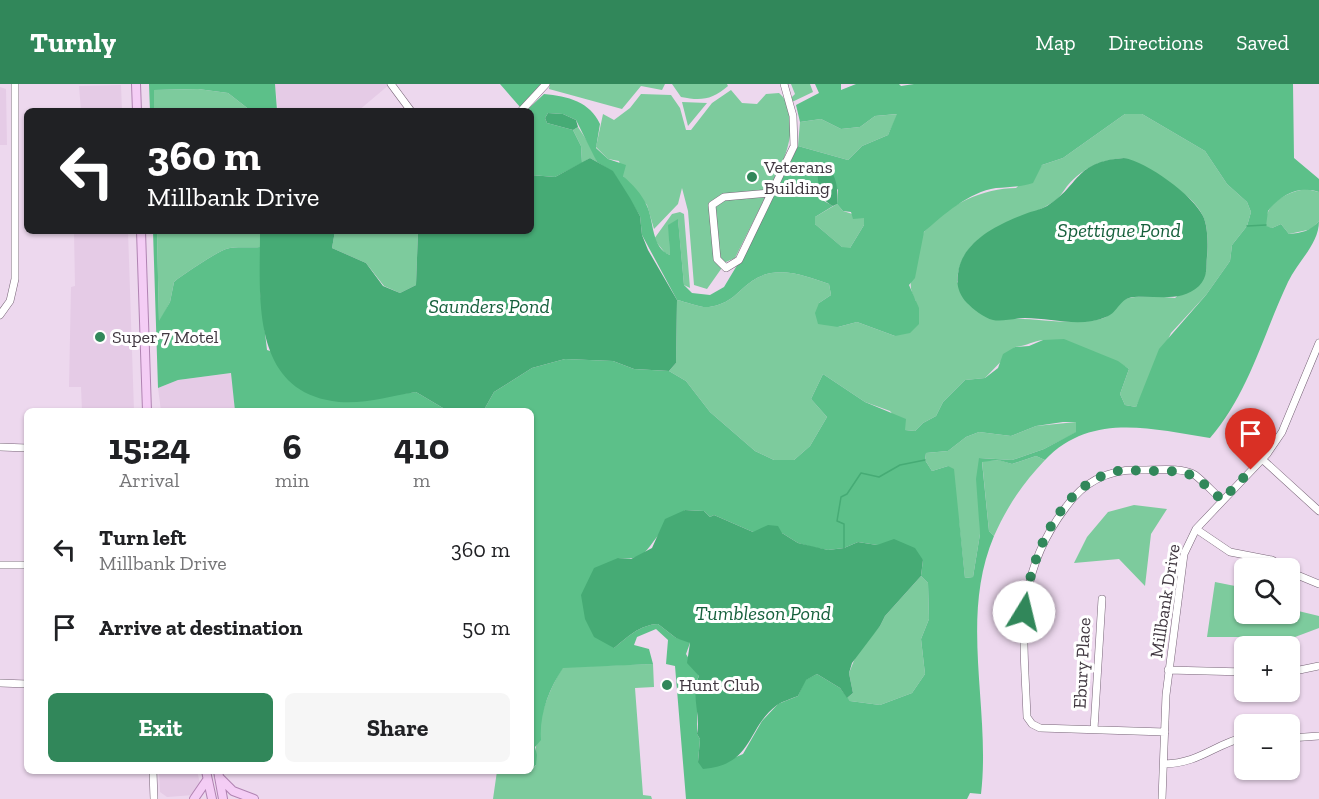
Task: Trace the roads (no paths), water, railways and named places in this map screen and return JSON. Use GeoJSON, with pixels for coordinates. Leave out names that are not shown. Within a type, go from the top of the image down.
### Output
{"type":"FeatureCollection","features":[{"type":"Feature","properties":{"kind":"main road"},"geometry":{"type":"LineString","coordinates":[[136,84],[137,108]]}},
{"type":"Feature","properties":{"kind":"main road"},"geometry":{"type":"LineString","coordinates":[[141,234],[147,408]]}},
{"type":"Feature","properties":{"kind":"main road"},"geometry":{"type":"LineString","coordinates":[[219,774],[223,799]]}},
{"type":"Feature","properties":{"kind":"main road"},"geometry":{"type":"LineString","coordinates":[[219,774],[233,792],[254,799]]}},
{"type":"Feature","properties":{"kind":"main road"},"geometry":{"type":"LineString","coordinates":[[194,799],[206,775]]}},
{"type":"Feature","properties":{"kind":"main road"},"geometry":{"type":"LineString","coordinates":[[206,775],[212,799]]}},
{"type":"Feature","properties":{"kind":"street"},"geometry":{"type":"LineString","coordinates":[[0,315],[10,301],[15,279],[15,84]]}},
{"type":"Feature","properties":{"kind":"street"},"geometry":{"type":"LineString","coordinates":[[391,84],[409,108]]}},
{"type":"Feature","properties":{"kind":"street"},"geometry":{"type":"LineString","coordinates":[[524,108],[546,84]]}},
{"type":"Feature","properties":{"kind":"street"},"geometry":{"type":"LineString","coordinates":[[771,193],[724,197],[712,205],[717,259],[726,268],[739,260],[794,146],[795,127],[784,84]]}},
{"type":"Feature","properties":{"kind":"street","name":"Millbank Drive"},"geometry":{"type":"LineString","coordinates":[[1162,799],[1168,670],[1184,554],[1196,528],[1262,459],[1282,432],[1316,359],[1319,343]]}},
{"type":"Feature","properties":{"kind":"street"},"geometry":{"type":"LineString","coordinates":[[0,447],[24,448]]}},
{"type":"Feature","properties":{"kind":"street"},"geometry":{"type":"LineString","coordinates":[[1262,459],[1319,511]]}},
{"type":"Feature","properties":{"kind":"street"},"geometry":{"type":"LineString","coordinates":[[1165,732],[1040,728],[1032,724],[1027,717],[1025,601],[1037,553],[1052,525],[1086,486],[1114,471],[1181,471],[1193,474],[1222,500]]}},
{"type":"Feature","properties":{"kind":"street"},"geometry":{"type":"LineString","coordinates":[[1196,528],[1230,552],[1262,558]]}},
{"type":"Feature","properties":{"kind":"street"},"geometry":{"type":"LineString","coordinates":[[0,565],[24,565]]}},
{"type":"Feature","properties":{"kind":"street"},"geometry":{"type":"LineString","coordinates":[[1300,577],[1315,585],[1319,584]]}},
{"type":"Feature","properties":{"kind":"street","name":"Ebury Place"},"geometry":{"type":"LineString","coordinates":[[1094,729],[1102,599]]}},
{"type":"Feature","properties":{"kind":"street"},"geometry":{"type":"LineString","coordinates":[[1300,670],[1319,666]]}},
{"type":"Feature","properties":{"kind":"street"},"geometry":{"type":"LineString","coordinates":[[1168,670],[1234,672]]}},
{"type":"Feature","properties":{"kind":"street"},"geometry":{"type":"LineString","coordinates":[[0,683],[24,684]]}},
{"type":"Feature","properties":{"kind":"street"},"geometry":{"type":"LineString","coordinates":[[1300,737],[1319,736]]}},
{"type":"Feature","properties":{"kind":"street"},"geometry":{"type":"LineString","coordinates":[[1164,764],[1198,759],[1234,740]]}},
{"type":"Feature","properties":{"kind":"street"},"geometry":{"type":"LineString","coordinates":[[153,774],[154,799]]}},
{"type":"Feature","properties":{"kind":"water"},"geometry":{"type":"Polygon","coordinates":[[[548,113],[563,114],[576,120],[578,127],[573,130],[547,123],[545,118],[548,113]]]}},
{"type":"Feature","properties":{"kind":"water","name":"Saunders Pond"},"geometry":{"type":"Polygon","coordinates":[[[590,158],[613,171],[630,198],[640,216],[642,235],[648,250],[677,300],[676,363],[669,371],[634,369],[613,361],[565,359],[532,368],[494,392],[485,408],[443,408],[416,392],[369,401],[349,402],[310,395],[289,381],[275,362],[266,338],[262,313],[260,234],[334,234],[332,248],[366,263],[383,286],[400,293],[416,285],[418,234],[534,234],[534,175],[555,177],[590,158]]]}},
{"type":"Feature","properties":{"kind":"water","name":"Spettigue Pond"},"geometry":{"type":"Polygon","coordinates":[[[1124,158],[1145,166],[1180,189],[1203,216],[1208,247],[1205,275],[1199,286],[1184,295],[1129,298],[1110,315],[1086,322],[1035,318],[993,320],[982,315],[967,303],[959,289],[957,278],[961,263],[973,244],[1004,223],[1047,206],[1086,169],[1107,160],[1124,158]]]}},
{"type":"Feature","properties":{"kind":"water"},"geometry":{"type":"Polygon","coordinates":[[[825,163],[832,172],[837,187],[837,204],[833,206],[821,195],[819,186],[817,169],[825,163]]]}},
{"type":"Feature","properties":{"kind":"water","name":"Tumbleson Pond"},"geometry":{"type":"Polygon","coordinates":[[[685,510],[704,511],[710,517],[714,515],[753,532],[768,525],[778,526],[782,533],[798,543],[828,550],[844,548],[858,542],[877,545],[894,539],[915,548],[923,560],[921,576],[885,616],[852,663],[849,673],[853,693],[847,698],[840,688],[817,674],[806,680],[798,696],[777,705],[767,714],[748,744],[732,761],[703,769],[698,762],[700,739],[697,734],[698,719],[695,697],[699,676],[687,663],[690,643],[676,638],[658,624],[639,629],[614,648],[594,637],[585,619],[581,595],[594,568],[618,558],[631,559],[652,548],[665,519],[685,510]]]}},
{"type":"Feature","properties":{"kind":"waterway"},"geometry":{"type":"LineString","coordinates":[[1247,226],[1266,225]]}},
{"type":"Feature","properties":{"kind":"waterway"},"geometry":{"type":"LineString","coordinates":[[844,548],[844,524],[837,521],[841,497],[847,494],[861,473],[879,477],[900,465],[925,460]]}},
{"type":"Feature","properties":{"kind":"place","name":"Veterans Building"},"geometry":{"type":"Point","coordinates":[752,177]}},
{"type":"Feature","properties":{"kind":"place","name":"Super 7 Motel"},"geometry":{"type":"Point","coordinates":[100,337]}},
{"type":"Feature","properties":{"kind":"place","name":"Hunt Club"},"geometry":{"type":"Point","coordinates":[667,685]}}]}
